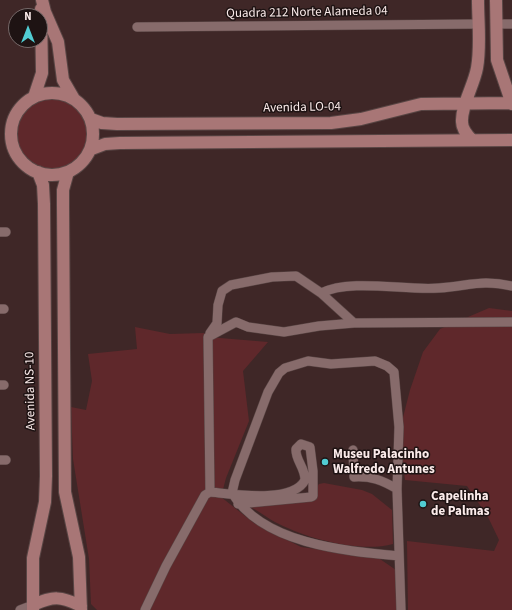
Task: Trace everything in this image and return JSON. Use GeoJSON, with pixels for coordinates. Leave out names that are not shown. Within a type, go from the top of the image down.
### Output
{"type":"FeatureCollection","features":[{"type":"Feature","properties":{"kind":"street"},"geometry":{"type":"LineString","coordinates":[[34,97],[42,73],[42,0]]}},
{"type":"Feature","properties":{"kind":"street"},"geometry":{"type":"LineString","coordinates":[[42,0],[44,12],[58,42],[63,80],[74,99],[84,107],[91,119],[94,129],[92,149]]}},
{"type":"Feature","properties":{"kind":"street"},"geometry":{"type":"LineString","coordinates":[[472,140],[465,132],[462,122],[466,103],[474,82],[478,59],[478,0]]}},
{"type":"Feature","properties":{"kind":"street"},"geometry":{"type":"LineString","coordinates":[[496,0],[497,60],[512,103]]}},
{"type":"Feature","properties":{"kind":"street","name":"Quadra 212 Norte Alameda 04"},"geometry":{"type":"LineString","coordinates":[[137,27],[478,24]]}},
{"type":"Feature","properties":{"kind":"street"},"geometry":{"type":"LineString","coordinates":[[496,24],[512,24]]}},
{"type":"Feature","properties":{"kind":"street"},"geometry":{"type":"LineString","coordinates":[[15,153],[6,125],[21,107],[34,97],[54,93],[74,99]]}},
{"type":"Feature","properties":{"kind":"street","name":"Avenida LO-04"},"geometry":{"type":"LineString","coordinates":[[91,119],[102,123],[117,124],[338,122],[361,119],[422,104],[512,103]]}},
{"type":"Feature","properties":{"kind":"street"},"geometry":{"type":"LineString","coordinates":[[0,146],[15,153],[25,164],[38,172],[50,175],[68,172],[81,163],[92,149],[105,144],[472,140],[510,138]]}},
{"type":"Feature","properties":{"kind":"street","name":"Avenida NS-10"},"geometry":{"type":"LineString","coordinates":[[33,608],[33,558],[44,507],[46,476],[44,204],[42,185],[38,172]]}},
{"type":"Feature","properties":{"kind":"street"},"geometry":{"type":"LineString","coordinates":[[68,172],[63,190],[62,205],[64,468],[67,506],[79,557],[83,609]]}},
{"type":"Feature","properties":{"kind":"street"},"geometry":{"type":"LineString","coordinates":[[210,492],[208,337],[217,323],[218,304],[222,291],[231,285],[272,277],[296,276],[321,294],[354,323]]}},
{"type":"Feature","properties":{"kind":"street"},"geometry":{"type":"LineString","coordinates":[[321,294],[330,289],[364,286],[439,289],[480,282],[494,282],[512,286]]}},
{"type":"Feature","properties":{"kind":"street"},"geometry":{"type":"LineString","coordinates":[[208,337],[236,322],[248,327],[284,332],[319,326],[354,323],[512,322]]}},
{"type":"Feature","properties":{"kind":"street"},"geometry":{"type":"LineString","coordinates":[[399,556],[344,550],[310,543],[279,531],[238,504],[232,493],[273,381],[285,368],[302,361],[331,364],[375,361],[387,366],[394,372],[399,427],[397,489],[402,610]]}},
{"type":"Feature","properties":{"kind":"street"},"geometry":{"type":"LineString","coordinates":[[145,610],[166,566],[201,500],[210,492],[272,496],[299,487],[304,480],[305,472],[296,454],[296,449],[301,444],[310,447],[314,485],[311,497],[238,504]]}},
{"type":"Feature","properties":{"kind":"street"},"geometry":{"type":"LineString","coordinates":[[353,450],[354,477],[369,476],[378,478],[397,489]]}},
{"type":"Feature","properties":{"kind":"street"},"geometry":{"type":"LineString","coordinates":[[20,610],[33,608],[50,598],[70,601],[83,609]]}},
{"type":"Feature","properties":{"kind":"shaded area"},"geometry":{"type":"Polygon","coordinates":[[[52,97],[66,100],[78,108],[86,120],[89,134],[86,148],[78,160],[66,168],[52,171],[38,168],[26,160],[18,148],[15,134],[18,120],[26,108],[38,100],[52,97]]]}},
{"type":"Feature","properties":{"kind":"shaded area"},"geometry":{"type":"Polygon","coordinates":[[[489,308],[512,311],[512,610],[408,610],[407,541],[494,551],[499,540],[488,517],[467,486],[405,480],[399,433],[410,390],[423,352],[440,329],[489,308]]]}},
{"type":"Feature","properties":{"kind":"shaded area"},"geometry":{"type":"Polygon","coordinates":[[[135,327],[170,334],[204,333],[208,337],[268,342],[243,371],[249,421],[226,478],[221,497],[254,523],[301,547],[377,557],[396,570],[400,610],[97,610],[91,604],[89,559],[73,459],[71,407],[86,410],[92,381],[88,354],[137,349],[135,327]]]}},
{"type":"Feature","properties":{"kind":"shaded area"},"geometry":{"type":"Polygon","coordinates":[[[324,483],[362,490],[372,494],[392,510],[393,544],[365,547],[335,543],[291,530],[247,506],[305,501],[319,484],[324,483]]]}},
{"type":"Feature","properties":{"kind":"place","name":"Museu Palacinho Walfredo Antunes"},"geometry":{"type":"Point","coordinates":[325,462]}},
{"type":"Feature","properties":{"kind":"place","name":"Capelinha de Palmas"},"geometry":{"type":"Point","coordinates":[423,504]}}]}
